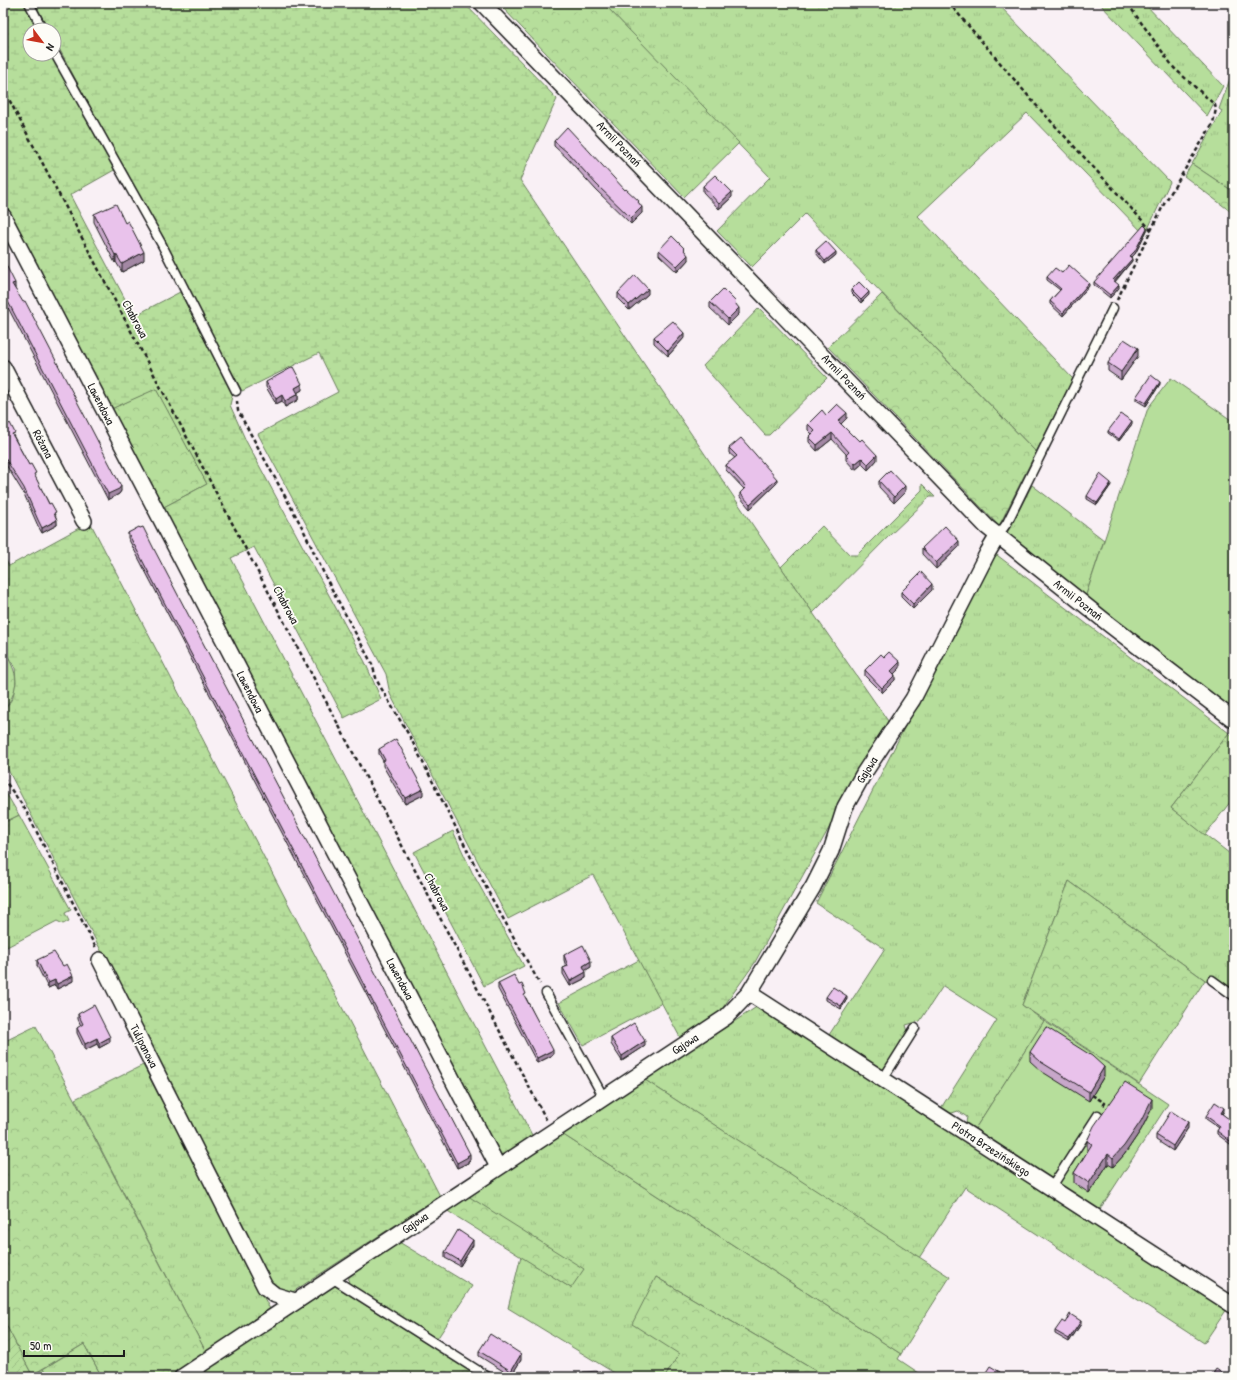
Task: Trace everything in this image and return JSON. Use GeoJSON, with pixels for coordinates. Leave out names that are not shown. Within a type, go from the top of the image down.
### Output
{"type":"FeatureCollection","features":[{"type":"Feature","properties":{"kind":"street","name":"Armii Poznań"},"geometry":{"type":"LineString","coordinates":[[482,3],[998,536],[1110,625],[1234,720]]}},
{"type":"Feature","properties":{"kind":"street","name":"Lawendowa"},"geometry":{"type":"LineString","coordinates":[[3,216],[498,1167]]}},
{"type":"Feature","properties":{"kind":"street","name":"Różana"},"geometry":{"type":"LineString","coordinates":[[3,367],[84,521]]}},
{"type":"Feature","properties":{"kind":"street","name":"Gajowa"},"geometry":{"type":"LineString","coordinates":[[183,1377],[295,1301],[726,1017],[749,993],[813,887],[831,851],[845,807],[864,774],[913,700],[988,552],[998,536]]}},
{"type":"Feature","properties":{"kind":"street","name":"Tulipanowa"},"geometry":{"type":"LineString","coordinates":[[100,960],[266,1287],[275,1295],[295,1301]]}},
{"type":"Feature","properties":{"kind":"street","name":"Piotra Brzezińskiego"},"geometry":{"type":"LineString","coordinates":[[749,993],[1234,1306]]}},
{"type":"Feature","properties":{"kind":"lane"},"geometry":{"type":"LineString","coordinates":[[29,3],[39,22]]}},
{"type":"Feature","properties":{"kind":"lane"},"geometry":{"type":"LineString","coordinates":[[60,62],[161,243],[236,390]]}},
{"type":"Feature","properties":{"kind":"lane"},"geometry":{"type":"LineString","coordinates":[[998,536],[1010,516],[1113,308]]}},
{"type":"Feature","properties":{"kind":"lane"},"geometry":{"type":"LineString","coordinates":[[1212,980],[1234,996]]}},
{"type":"Feature","properties":{"kind":"lane"},"geometry":{"type":"LineString","coordinates":[[546,993],[604,1098]]}},
{"type":"Feature","properties":{"kind":"lane"},"geometry":{"type":"LineString","coordinates":[[883,1079],[916,1028]]}},
{"type":"Feature","properties":{"kind":"lane"},"geometry":{"type":"LineString","coordinates":[[1051,1188],[1098,1115]]}},
{"type":"Feature","properties":{"kind":"lane"},"geometry":{"type":"LineString","coordinates":[[332,1278],[488,1377]]}},
{"type":"Feature","properties":{"kind":"path"},"geometry":{"type":"LineString","coordinates":[[949,3],[1036,105],[1152,231]]}},
{"type":"Feature","properties":{"kind":"path"},"geometry":{"type":"LineString","coordinates":[[1113,308],[1164,204],[1213,123],[1216,109],[1215,105],[1174,68],[1127,3]]}},
{"type":"Feature","properties":{"kind":"path","name":"Chabrowa"},"geometry":{"type":"LineString","coordinates":[[3,88],[552,1131]]}},
{"type":"Feature","properties":{"kind":"path"},"geometry":{"type":"LineString","coordinates":[[236,390],[238,412],[302,527],[327,580],[372,664],[377,681],[410,737],[491,898],[546,993]]}},
{"type":"Feature","properties":{"kind":"path"},"geometry":{"type":"LineString","coordinates":[[3,778],[25,809],[100,960]]}},
{"type":"Feature","properties":{"kind":"path"},"geometry":{"type":"LineString","coordinates":[[926,1374],[930,1377]]}},
{"type":"Feature","properties":{"kind":"green space"},"geometry":{"type":"Polygon","coordinates":[[[3,3],[25,3],[36,22],[22,22],[22,62],[57,62],[116,169],[70,195],[134,316],[180,292],[233,392],[230,405],[246,441],[365,662],[381,699],[344,718],[254,547],[231,558],[533,1137],[501,1155],[162,508],[207,484],[156,389],[111,409],[3,202],[3,3]]]}},
{"type":"Feature","properties":{"kind":"green space"},"geometry":{"type":"Polygon","coordinates":[[[35,3],[464,3],[557,99],[520,180],[781,567],[888,721],[754,964],[714,1020],[682,1041],[593,875],[508,919],[390,694],[386,674],[258,434],[338,392],[319,353],[242,391],[62,54],[62,22],[45,22],[35,3]]]}},
{"type":"Feature","properties":{"kind":"green space"},"geometry":{"type":"Polygon","coordinates":[[[503,3],[603,3],[739,143],[684,197],[500,5],[503,3]]]}},
{"type":"Feature","properties":{"kind":"green space"},"geometry":{"type":"Polygon","coordinates":[[[603,3],[997,3],[1170,182],[1145,235],[1027,113],[918,216],[1073,379],[1036,452],[805,214],[752,267],[717,231],[770,177],[603,3]]]}},
{"type":"Feature","properties":{"kind":"green space"},"geometry":{"type":"Polygon","coordinates":[[[1099,3],[1144,3],[1223,86],[1207,116],[1099,3]]]}},
{"type":"Feature","properties":{"kind":"green space"},"geometry":{"type":"Polygon","coordinates":[[[1234,68],[1234,192],[1192,164],[1222,111],[1219,109],[1234,68]]]}},
{"type":"Feature","properties":{"kind":"green space"},"geometry":{"type":"Polygon","coordinates":[[[1192,164],[1234,192],[1234,202],[1230,211],[1184,176],[1192,164]]]}},
{"type":"Feature","properties":{"kind":"green space"},"geometry":{"type":"Polygon","coordinates":[[[882,294],[1036,452],[999,526],[828,347],[882,294]]]}},
{"type":"Feature","properties":{"kind":"green space"},"geometry":{"type":"Polygon","coordinates":[[[759,308],[827,378],[769,435],[765,435],[703,366],[759,308]]]}},
{"type":"Feature","properties":{"kind":"green space"},"geometry":{"type":"Polygon","coordinates":[[[1171,378],[1234,422],[1234,713],[1085,598],[1148,408],[1171,378]]]}},
{"type":"Feature","properties":{"kind":"green space"},"geometry":{"type":"Polygon","coordinates":[[[156,388],[207,484],[162,508],[111,409],[156,388]]]}},
{"type":"Feature","properties":{"kind":"green space"},"geometry":{"type":"Polygon","coordinates":[[[922,484],[935,497],[930,497],[890,535],[813,613],[781,567],[822,526],[850,555],[857,555],[922,490],[922,484]]]}},
{"type":"Feature","properties":{"kind":"green space"},"geometry":{"type":"Polygon","coordinates":[[[1032,485],[1104,540],[1085,598],[1007,533],[1032,485]]]}},
{"type":"Feature","properties":{"kind":"green space"},"geometry":{"type":"Polygon","coordinates":[[[90,522],[440,1196],[291,1293],[278,1290],[273,1285],[3,760],[3,713],[13,697],[16,682],[15,668],[3,648],[3,555],[9,566],[90,522]]]}},
{"type":"Feature","properties":{"kind":"green space"},"geometry":{"type":"Polygon","coordinates":[[[993,552],[1229,733],[1171,808],[1234,857],[1234,1001],[1069,881],[1022,1005],[1044,1021],[973,1132],[965,1128],[967,1117],[958,1111],[949,1114],[941,1108],[997,1020],[943,986],[920,1021],[906,1025],[908,1032],[881,1073],[827,1038],[885,949],[816,903],[993,552]]]}},
{"type":"Feature","properties":{"kind":"green space"},"geometry":{"type":"Polygon","coordinates":[[[3,648],[15,673],[16,680],[13,695],[3,713],[3,648]]]}},
{"type":"Feature","properties":{"kind":"green space"},"geometry":{"type":"Polygon","coordinates":[[[1229,733],[1234,737],[1234,797],[1205,835],[1171,808],[1229,733]]]}},
{"type":"Feature","properties":{"kind":"green space"},"geometry":{"type":"Polygon","coordinates":[[[3,788],[19,815],[3,823],[3,788]]]}},
{"type":"Feature","properties":{"kind":"green space"},"geometry":{"type":"Polygon","coordinates":[[[19,815],[71,910],[65,913],[69,921],[63,924],[57,921],[3,949],[3,823],[19,815]]]}},
{"type":"Feature","properties":{"kind":"green space"},"geometry":{"type":"Polygon","coordinates":[[[453,831],[472,872],[524,966],[484,986],[414,852],[453,831]]]}},
{"type":"Feature","properties":{"kind":"green space"},"geometry":{"type":"Polygon","coordinates":[[[1069,881],[1205,980],[1139,1084],[1022,1005],[1069,881]]]}},
{"type":"Feature","properties":{"kind":"green space"},"geometry":{"type":"Polygon","coordinates":[[[639,960],[662,1003],[583,1045],[559,1003],[639,960]]]}},
{"type":"Feature","properties":{"kind":"green space"},"geometry":{"type":"Polygon","coordinates":[[[758,1006],[1227,1309],[1204,1343],[965,1187],[919,1258],[645,1080],[758,1006]]]}},
{"type":"Feature","properties":{"kind":"green space"},"geometry":{"type":"Polygon","coordinates":[[[1044,1021],[1168,1104],[1098,1212],[973,1132],[1044,1021]]]}},
{"type":"Feature","properties":{"kind":"green space"},"geometry":{"type":"Polygon","coordinates":[[[36,1026],[207,1354],[172,1377],[102,1377],[84,1344],[32,1375],[3,1319],[3,1042],[36,1026]]]}},
{"type":"Feature","properties":{"kind":"green space"},"geometry":{"type":"Polygon","coordinates":[[[143,1065],[271,1311],[207,1354],[75,1099],[143,1065]]]}},
{"type":"Feature","properties":{"kind":"green space"},"geometry":{"type":"Polygon","coordinates":[[[645,1080],[950,1277],[901,1354],[562,1134],[645,1080]]]}},
{"type":"Feature","properties":{"kind":"green space"},"geometry":{"type":"Polygon","coordinates":[[[562,1134],[901,1354],[898,1359],[925,1377],[826,1377],[656,1277],[679,1354],[665,1377],[621,1377],[508,1308],[521,1256],[571,1288],[468,1196],[562,1134]]]}},
{"type":"Feature","properties":{"kind":"green space"},"geometry":{"type":"Polygon","coordinates":[[[468,1196],[584,1269],[571,1288],[446,1210],[468,1196]]]}},
{"type":"Feature","properties":{"kind":"green space"},"geometry":{"type":"Polygon","coordinates":[[[399,1242],[472,1286],[437,1339],[348,1284],[349,1277],[399,1242]]]}},
{"type":"Feature","properties":{"kind":"green space"},"geometry":{"type":"Polygon","coordinates":[[[656,1277],[826,1377],[665,1377],[679,1354],[632,1324],[656,1277]]]}},
{"type":"Feature","properties":{"kind":"green space"},"geometry":{"type":"Polygon","coordinates":[[[335,1286],[479,1377],[195,1377],[335,1286]]]}},
{"type":"Feature","properties":{"kind":"green space"},"geometry":{"type":"Polygon","coordinates":[[[3,1319],[32,1375],[43,1369],[48,1377],[3,1377],[3,1319]]]}},
{"type":"Feature","properties":{"kind":"green space"},"geometry":{"type":"Polygon","coordinates":[[[84,1344],[102,1377],[48,1377],[43,1369],[84,1344]]]}},
{"type":"Feature","properties":{"kind":"building"},"geometry":{"type":"Polygon","coordinates":[[[567,127],[625,190],[626,189],[639,201],[638,202],[642,207],[631,218],[596,184],[567,152],[554,141],[567,127]]]}},
{"type":"Feature","properties":{"kind":"building"},"geometry":{"type":"Polygon","coordinates":[[[715,175],[732,192],[719,204],[703,186],[715,175]]]}},
{"type":"Feature","properties":{"kind":"building"},"geometry":{"type":"Polygon","coordinates":[[[116,204],[125,223],[128,221],[144,252],[122,264],[116,254],[115,255],[94,214],[116,204]]]}},
{"type":"Feature","properties":{"kind":"building"},"geometry":{"type":"Polygon","coordinates":[[[1144,225],[1147,228],[1135,251],[1130,256],[1132,259],[1113,280],[1119,285],[1110,295],[1094,282],[1144,225]]]}},
{"type":"Feature","properties":{"kind":"building"},"geometry":{"type":"Polygon","coordinates":[[[672,236],[685,249],[684,250],[688,255],[677,266],[659,250],[672,236]]]}},
{"type":"Feature","properties":{"kind":"building"},"geometry":{"type":"Polygon","coordinates":[[[826,241],[836,252],[825,261],[816,250],[826,241]]]}},
{"type":"Feature","properties":{"kind":"building"},"geometry":{"type":"Polygon","coordinates":[[[3,259],[15,283],[12,284],[23,302],[25,301],[121,486],[119,489],[108,494],[3,292],[3,259]]]}},
{"type":"Feature","properties":{"kind":"building"},"geometry":{"type":"Polygon","coordinates":[[[1069,265],[1089,283],[1063,313],[1050,301],[1061,289],[1047,277],[1055,268],[1062,273],[1069,265]]]}},
{"type":"Feature","properties":{"kind":"building"},"geometry":{"type":"Polygon","coordinates":[[[635,275],[648,289],[629,305],[618,293],[635,275]]]}},
{"type":"Feature","properties":{"kind":"building"},"geometry":{"type":"Polygon","coordinates":[[[859,282],[869,292],[861,300],[851,290],[859,282]]]}},
{"type":"Feature","properties":{"kind":"building"},"geometry":{"type":"Polygon","coordinates":[[[723,289],[736,302],[735,303],[739,308],[728,319],[710,302],[723,289]]]}},
{"type":"Feature","properties":{"kind":"building"},"geometry":{"type":"Polygon","coordinates":[[[673,321],[684,333],[668,351],[654,337],[673,321]]]}},
{"type":"Feature","properties":{"kind":"building"},"geometry":{"type":"Polygon","coordinates":[[[1124,339],[1138,348],[1121,372],[1108,363],[1124,339]]]}},
{"type":"Feature","properties":{"kind":"building"},"geometry":{"type":"Polygon","coordinates":[[[293,367],[302,384],[295,388],[298,394],[285,401],[282,395],[276,399],[266,382],[293,367]]]}},
{"type":"Feature","properties":{"kind":"building"},"geometry":{"type":"Polygon","coordinates":[[[1151,375],[1160,382],[1146,403],[1136,397],[1151,375]]]}},
{"type":"Feature","properties":{"kind":"building"},"geometry":{"type":"Polygon","coordinates":[[[837,404],[847,413],[838,421],[853,436],[854,435],[860,441],[862,439],[877,455],[868,464],[862,458],[855,464],[846,455],[849,452],[832,433],[817,445],[809,437],[815,431],[808,424],[822,410],[826,415],[837,404]]]}},
{"type":"Feature","properties":{"kind":"building"},"geometry":{"type":"Polygon","coordinates":[[[1121,414],[1132,421],[1119,439],[1108,431],[1121,414]]]}},
{"type":"Feature","properties":{"kind":"building"},"geometry":{"type":"Polygon","coordinates":[[[3,416],[8,425],[10,423],[15,433],[12,434],[29,465],[31,464],[36,473],[34,474],[49,504],[51,503],[56,512],[54,513],[57,520],[42,528],[24,488],[3,455],[3,416]]]}},
{"type":"Feature","properties":{"kind":"building"},"geometry":{"type":"Polygon","coordinates":[[[741,438],[777,479],[750,504],[740,493],[746,487],[726,465],[737,456],[729,448],[741,438]]]}},
{"type":"Feature","properties":{"kind":"building"},"geometry":{"type":"Polygon","coordinates":[[[890,470],[905,486],[894,497],[879,481],[890,470]]]}},
{"type":"Feature","properties":{"kind":"building"},"geometry":{"type":"Polygon","coordinates":[[[1100,474],[1111,483],[1097,503],[1087,496],[1100,474]]]}},
{"type":"Feature","properties":{"kind":"building"},"geometry":{"type":"Polygon","coordinates":[[[945,526],[959,541],[936,563],[922,548],[945,526]]]}},
{"type":"Feature","properties":{"kind":"building"},"geometry":{"type":"Polygon","coordinates":[[[139,527],[143,527],[470,1154],[467,1156],[468,1157],[457,1163],[128,533],[139,527]]]}},
{"type":"Feature","properties":{"kind":"building"},"geometry":{"type":"Polygon","coordinates":[[[921,572],[932,584],[913,604],[901,592],[921,572]]]}},
{"type":"Feature","properties":{"kind":"building"},"geometry":{"type":"Polygon","coordinates":[[[889,652],[900,662],[891,671],[895,675],[882,688],[865,670],[881,654],[884,657],[889,652]]]}},
{"type":"Feature","properties":{"kind":"building"},"geometry":{"type":"Polygon","coordinates":[[[396,739],[423,789],[405,798],[383,761],[385,760],[379,749],[396,739]]]}},
{"type":"Feature","properties":{"kind":"building"},"geometry":{"type":"Polygon","coordinates":[[[583,945],[591,961],[583,966],[586,972],[570,981],[563,968],[568,966],[564,955],[583,945]]]}},
{"type":"Feature","properties":{"kind":"building"},"geometry":{"type":"Polygon","coordinates":[[[54,952],[63,966],[67,964],[73,976],[57,984],[55,980],[48,983],[37,960],[54,952]]]}},
{"type":"Feature","properties":{"kind":"building"},"geometry":{"type":"Polygon","coordinates":[[[514,975],[519,985],[522,984],[526,994],[524,995],[553,1050],[537,1058],[498,983],[514,975]]]}},
{"type":"Feature","properties":{"kind":"building"},"geometry":{"type":"Polygon","coordinates":[[[833,987],[847,996],[841,1006],[826,997],[833,987]]]}},
{"type":"Feature","properties":{"kind":"building"},"geometry":{"type":"Polygon","coordinates":[[[94,1005],[110,1037],[99,1043],[97,1038],[85,1044],[77,1028],[83,1024],[78,1014],[94,1005]]]}},
{"type":"Feature","properties":{"kind":"building"},"geometry":{"type":"Polygon","coordinates":[[[634,1023],[645,1041],[622,1056],[611,1038],[634,1023]]]}},
{"type":"Feature","properties":{"kind":"building"},"geometry":{"type":"Polygon","coordinates":[[[1046,1027],[1092,1056],[1104,1067],[1089,1092],[1041,1062],[1030,1052],[1046,1027]]]}},
{"type":"Feature","properties":{"kind":"building"},"geometry":{"type":"Polygon","coordinates":[[[1125,1082],[1152,1099],[1141,1121],[1124,1146],[1113,1158],[1108,1154],[1089,1183],[1074,1173],[1092,1144],[1087,1141],[1094,1126],[1125,1082]]]}},
{"type":"Feature","properties":{"kind":"building"},"geometry":{"type":"Polygon","coordinates":[[[1215,1102],[1224,1108],[1221,1113],[1234,1123],[1234,1144],[1217,1131],[1220,1126],[1206,1116],[1215,1102]]]}},
{"type":"Feature","properties":{"kind":"building"},"geometry":{"type":"Polygon","coordinates":[[[1171,1111],[1188,1122],[1173,1146],[1156,1135],[1171,1111]]]}},
{"type":"Feature","properties":{"kind":"building"},"geometry":{"type":"Polygon","coordinates":[[[458,1230],[473,1240],[460,1261],[445,1252],[458,1230]]]}},
{"type":"Feature","properties":{"kind":"building"},"geometry":{"type":"Polygon","coordinates":[[[1070,1314],[1081,1321],[1069,1339],[1055,1331],[1062,1321],[1065,1323],[1070,1314]]]}},
{"type":"Feature","properties":{"kind":"building"},"geometry":{"type":"Polygon","coordinates":[[[490,1334],[521,1354],[511,1371],[479,1351],[490,1334]]]}},
{"type":"Feature","properties":{"kind":"building"},"geometry":{"type":"Polygon","coordinates":[[[990,1366],[1000,1372],[998,1377],[983,1377],[990,1366]]]}},
{"type":"Feature","properties":{"kind":"building"},"geometry":{"type":"Polygon","coordinates":[[[1216,1369],[1229,1377],[1211,1377],[1216,1369]]]}},
{"type":"Feature","properties":{"kind":"building"},"geometry":{"type":"Polygon","coordinates":[[[600,1371],[601,1377],[583,1377],[583,1372],[600,1371]]]}}]}
